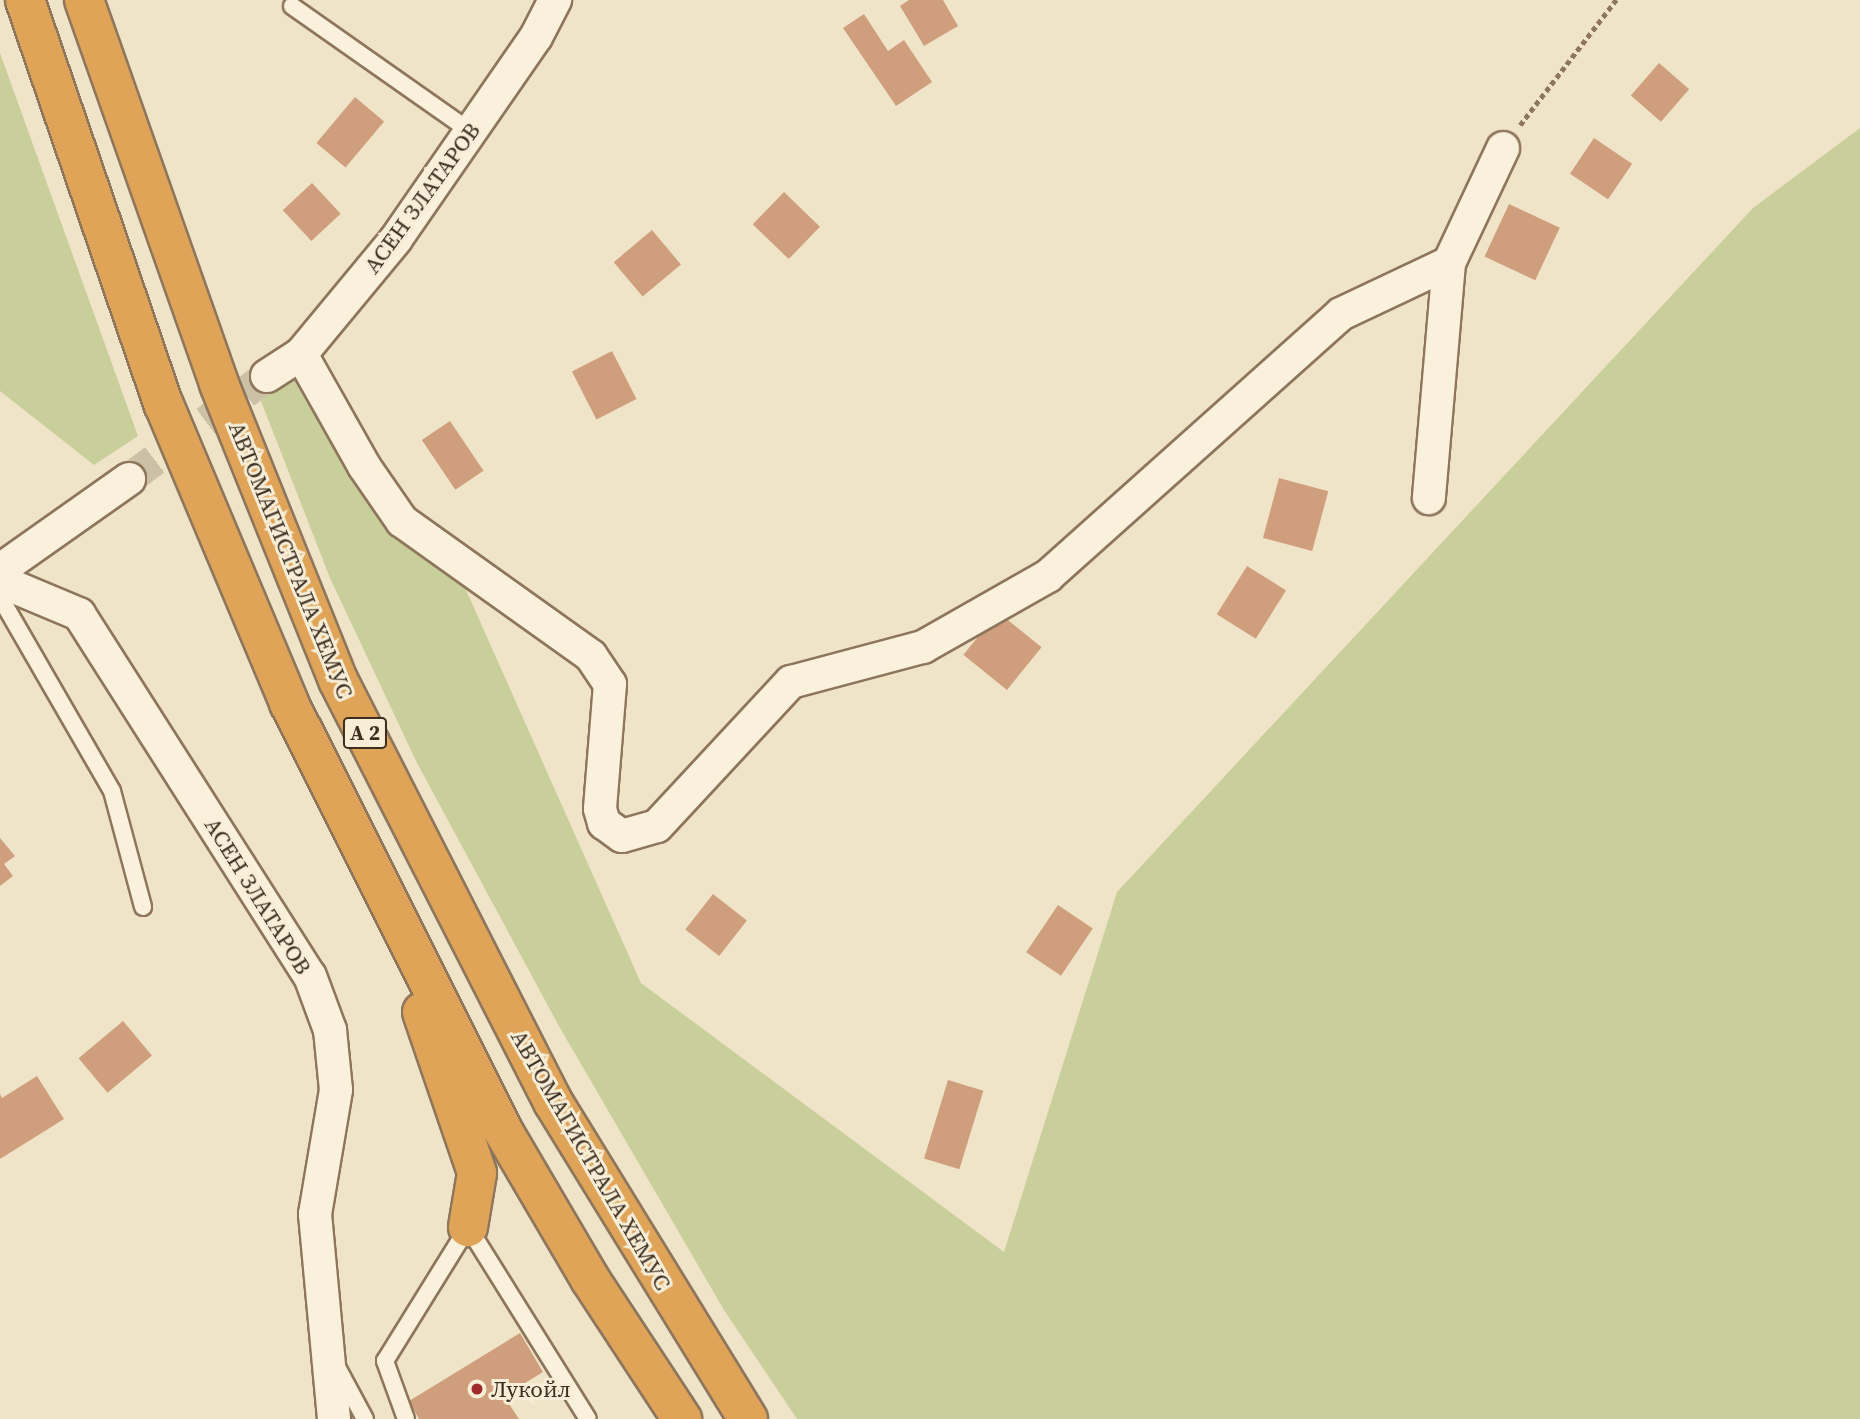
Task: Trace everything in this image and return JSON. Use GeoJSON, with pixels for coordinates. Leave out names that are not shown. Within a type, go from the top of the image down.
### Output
{"type":"FeatureCollection","features":[{"type":"Feature","properties":{"kind":"highway","name":"A 2"},"geometry":{"type":"LineString","coordinates":[[25,0],[164,405],[289,704],[502,1129],[590,1279],[682,1419]]}},
{"type":"Feature","properties":{"kind":"highway","name":"АВТОМАГИСТРАЛА ХЕМУС"},"geometry":{"type":"LineString","coordinates":[[84,0],[219,384],[338,680],[553,1102],[748,1419]]}},
{"type":"Feature","properties":{"kind":"highway"},"geometry":{"type":"LineString","coordinates":[[376,874],[477,1173],[468,1227]]}},
{"type":"Feature","properties":{"kind":"street","name":"АСЕН ЗЛАТАРОВ"},"geometry":{"type":"LineString","coordinates":[[267,376],[301,354],[396,239],[471,132],[555,0]]}},
{"type":"Feature","properties":{"kind":"street"},"geometry":{"type":"LineString","coordinates":[[1429,498],[1449,263],[1503,148]]}},
{"type":"Feature","properties":{"kind":"street"},"geometry":{"type":"LineString","coordinates":[[301,354],[364,466],[402,522],[591,656],[610,684],[600,809],[604,823],[622,836],[634,836],[657,826],[791,682],[923,647],[1048,576],[1341,314],[1449,263]]}},
{"type":"Feature","properties":{"kind":"street"},"geometry":{"type":"LineString","coordinates":[[0,570],[129,479]]}},
{"type":"Feature","properties":{"kind":"street","name":"АСЕН ЗЛАТАРОВ"},"geometry":{"type":"LineString","coordinates":[[0,581],[79,614],[310,976],[330,1030],[336,1090],[315,1214],[324,1343],[334,1419]]}},
{"type":"Feature","properties":{"kind":"lane"},"geometry":{"type":"LineString","coordinates":[[292,6],[471,132]]}},
{"type":"Feature","properties":{"kind":"lane"},"geometry":{"type":"LineString","coordinates":[[0,597],[112,791],[143,907]]}},
{"type":"Feature","properties":{"kind":"lane"},"geometry":{"type":"LineString","coordinates":[[406,1419],[385,1361],[468,1227],[588,1419]]}},
{"type":"Feature","properties":{"kind":"lane"},"geometry":{"type":"LineString","coordinates":[[324,1343],[365,1419]]}},
{"type":"Feature","properties":{"kind":"path"},"geometry":{"type":"LineString","coordinates":[[1503,148],[1616,0]]}},
{"type":"Feature","properties":{"kind":"green space"},"geometry":{"type":"Polygon","coordinates":[[[0,53],[138,436],[94,465],[0,391],[0,53]]]}},
{"type":"Feature","properties":{"kind":"green space"},"geometry":{"type":"Polygon","coordinates":[[[1860,128],[1860,1419],[797,1419],[724,1310],[560,1028],[417,763],[330,578],[259,396],[297,362],[454,563],[641,983],[1004,1252],[1117,892],[1753,208],[1860,128]]]}},
{"type":"Feature","properties":{"kind":"building"},"geometry":{"type":"Polygon","coordinates":[[[909,0],[943,0],[958,26],[924,46],[900,6],[909,0]]]}},
{"type":"Feature","properties":{"kind":"building"},"geometry":{"type":"Polygon","coordinates":[[[864,14],[888,51],[904,40],[932,82],[896,106],[843,28],[864,14]]]}},
{"type":"Feature","properties":{"kind":"building"},"geometry":{"type":"Polygon","coordinates":[[[1659,63],[1689,89],[1661,122],[1631,95],[1659,63]]]}},
{"type":"Feature","properties":{"kind":"building"},"geometry":{"type":"Polygon","coordinates":[[[355,97],[384,121],[346,167],[316,143],[355,97]]]}},
{"type":"Feature","properties":{"kind":"building"},"geometry":{"type":"Polygon","coordinates":[[[1594,138],[1632,164],[1608,199],[1570,174],[1594,138]]]}},
{"type":"Feature","properties":{"kind":"building"},"geometry":{"type":"Polygon","coordinates":[[[312,183],[341,214],[311,241],[283,210],[312,183]]]}},
{"type":"Feature","properties":{"kind":"building"},"geometry":{"type":"Polygon","coordinates":[[[784,192],[820,227],[789,259],[753,224],[784,192]]]}},
{"type":"Feature","properties":{"kind":"building"},"geometry":{"type":"Polygon","coordinates":[[[1509,204],[1560,228],[1535,280],[1484,257],[1509,204]]]}},
{"type":"Feature","properties":{"kind":"building"},"geometry":{"type":"Polygon","coordinates":[[[652,230],[681,264],[643,297],[614,262],[652,230]]]}},
{"type":"Feature","properties":{"kind":"building"},"geometry":{"type":"Polygon","coordinates":[[[612,351],[637,399],[596,420],[572,371],[612,351]]]}},
{"type":"Feature","properties":{"kind":"building"},"geometry":{"type":"Polygon","coordinates":[[[450,421],[484,471],[455,490],[422,440],[450,421]]]}},
{"type":"Feature","properties":{"kind":"building"},"geometry":{"type":"Polygon","coordinates":[[[1279,478],[1328,491],[1312,551],[1263,538],[1279,478]]]}},
{"type":"Feature","properties":{"kind":"building"},"geometry":{"type":"Polygon","coordinates":[[[1247,566],[1286,590],[1256,639],[1217,614],[1247,566]]]}},
{"type":"Feature","properties":{"kind":"building"},"geometry":{"type":"Polygon","coordinates":[[[998,612],[1042,647],[1007,690],[963,655],[998,612]]]}},
{"type":"Feature","properties":{"kind":"building"},"geometry":{"type":"Polygon","coordinates":[[[0,838],[15,856],[4,864],[13,876],[0,886],[0,838]]]}},
{"type":"Feature","properties":{"kind":"building"},"geometry":{"type":"Polygon","coordinates":[[[713,894],[747,920],[719,956],[685,929],[713,894]]]}},
{"type":"Feature","properties":{"kind":"building"},"geometry":{"type":"Polygon","coordinates":[[[1058,905],[1093,928],[1061,976],[1026,952],[1058,905]]]}},
{"type":"Feature","properties":{"kind":"building"},"geometry":{"type":"Polygon","coordinates":[[[123,1021],[152,1055],[107,1093],[79,1058],[123,1021]]]}},
{"type":"Feature","properties":{"kind":"building"},"geometry":{"type":"Polygon","coordinates":[[[37,1076],[64,1119],[0,1159],[0,1094],[2,1098],[37,1076]]]}},
{"type":"Feature","properties":{"kind":"building"},"geometry":{"type":"Polygon","coordinates":[[[948,1080],[983,1091],[959,1169],[924,1158],[948,1080]]]}},
{"type":"Feature","properties":{"kind":"building"},"geometry":{"type":"Polygon","coordinates":[[[520,1333],[543,1372],[504,1396],[519,1419],[419,1419],[409,1401],[520,1333]]]}},
{"type":"Feature","properties":{"kind":"tunnel"},"geometry":{"type":"LineString","coordinates":[[129,479],[267,376]]}},
{"type":"Feature","properties":{"kind":"place","name":"Лукойл"},"geometry":{"type":"Point","coordinates":[477,1389]}}]}
